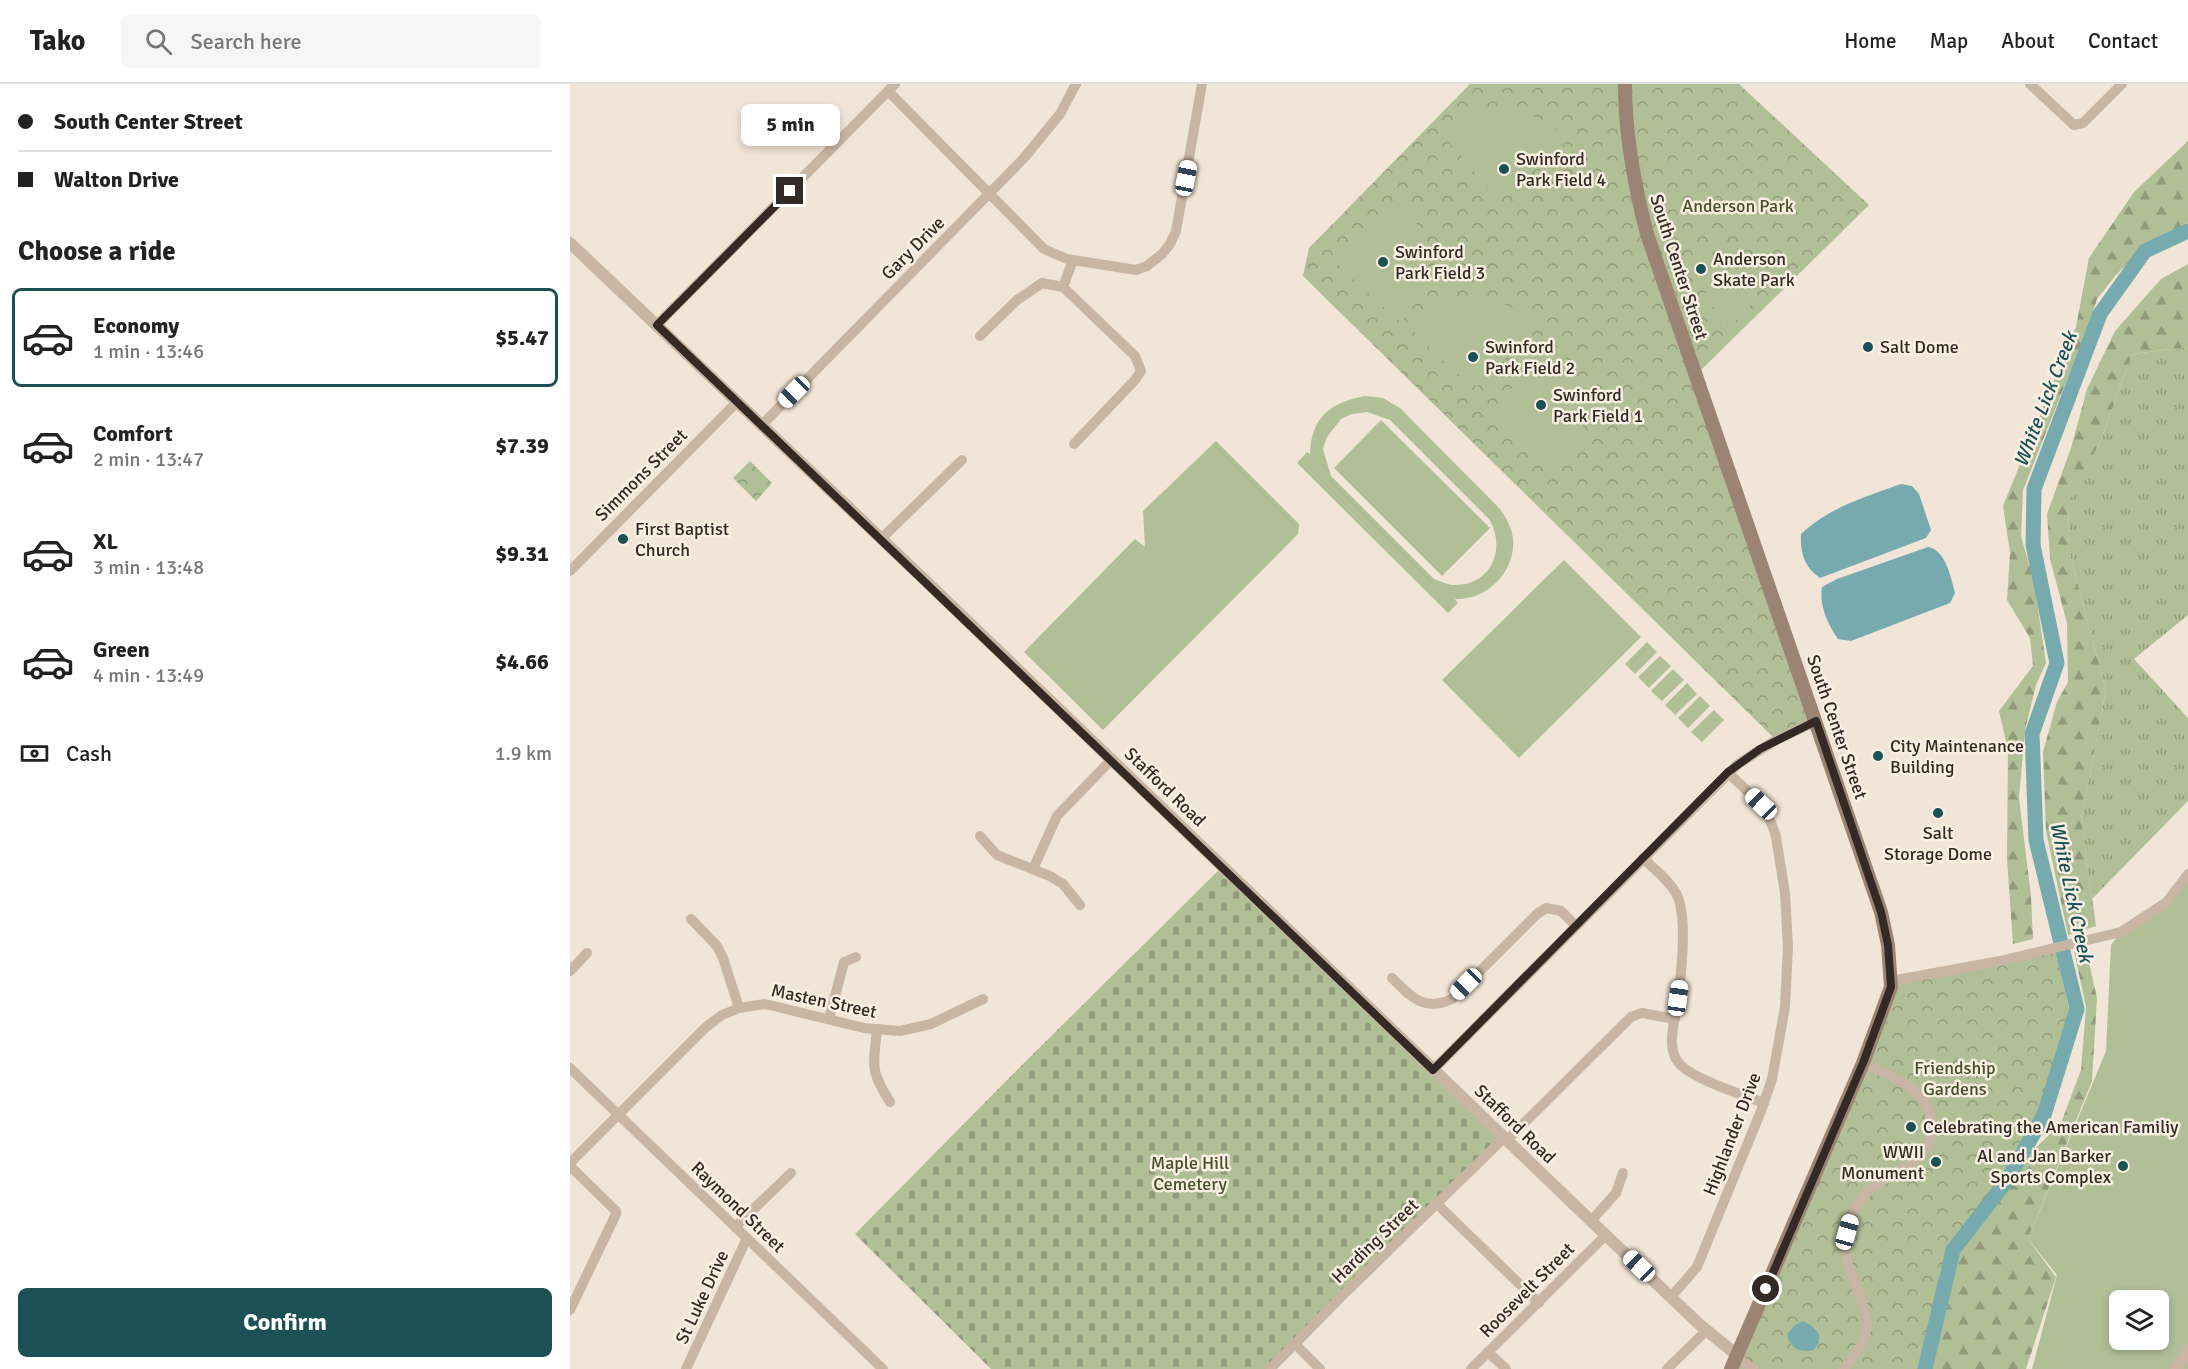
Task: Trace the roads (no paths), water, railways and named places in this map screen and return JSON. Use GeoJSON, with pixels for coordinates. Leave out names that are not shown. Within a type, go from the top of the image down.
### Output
{"type":"FeatureCollection","features":[{"type":"Feature","properties":{"kind":"main road","name":"South Center Street"},"geometry":{"type":"LineString","coordinates":[[1625,84],[1627,143],[1634,187],[1647,234],[1881,912],[1888,945],[1891,981],[1887,998],[1863,1063],[1735,1361]]}},
{"type":"Feature","properties":{"kind":"street","name":"Gary Drive"},"geometry":{"type":"LineString","coordinates":[[761,426],[990,194],[1047,131],[1068,101],[1076,84]]}},
{"type":"Feature","properties":{"kind":"street"},"geometry":{"type":"LineString","coordinates":[[657,325],[891,88],[1044,249],[1072,260],[1136,270],[1156,260],[1170,244],[1176,231],[1202,84]]}},
{"type":"Feature","properties":{"kind":"street"},"geometry":{"type":"LineString","coordinates":[[2031,84],[2074,125],[2083,123],[2122,84]]}},
{"type":"Feature","properties":{"kind":"street","name":"Stafford Road"},"geometry":{"type":"LineString","coordinates":[[570,243],[1707,1330],[1735,1361]]}},
{"type":"Feature","properties":{"kind":"street"},"geometry":{"type":"LineString","coordinates":[[1063,286],[1072,260]]}},
{"type":"Feature","properties":{"kind":"street"},"geometry":{"type":"LineString","coordinates":[[981,336],[1017,300],[1042,283],[1063,286],[1135,356],[1141,371],[1135,380],[1074,444]]}},
{"type":"Feature","properties":{"kind":"street","name":"Simmons Street"},"geometry":{"type":"LineString","coordinates":[[570,571],[737,402]]}},
{"type":"Feature","properties":{"kind":"street"},"geometry":{"type":"LineString","coordinates":[[881,539],[962,460]]}},
{"type":"Feature","properties":{"kind":"street"},"geometry":{"type":"LineString","coordinates":[[1433,1070],[1728,772],[1760,749],[1816,721]]}},
{"type":"Feature","properties":{"kind":"street"},"geometry":{"type":"LineString","coordinates":[[1033,869],[1057,816],[1111,760]]}},
{"type":"Feature","properties":{"kind":"street","name":"Highlander Drive"},"geometry":{"type":"LineString","coordinates":[[1671,1297],[1697,1267],[1764,1104],[1774,1069],[1785,1007],[1788,947],[1785,893],[1776,837],[1770,816],[1728,772]]}},
{"type":"Feature","properties":{"kind":"street"},"geometry":{"type":"LineString","coordinates":[[980,836],[997,855],[1063,884],[1080,905]]}},
{"type":"Feature","properties":{"kind":"street"},"geometry":{"type":"LineString","coordinates":[[1643,858],[1674,890],[1681,909],[1681,976],[1672,1048],[1674,1055],[1683,1068],[1696,1076],[1764,1104]]}},
{"type":"Feature","properties":{"kind":"street"},"geometry":{"type":"LineString","coordinates":[[1891,981],[2000,961],[2121,932],[2167,902],[2188,874]]}},
{"type":"Feature","properties":{"kind":"street"},"geometry":{"type":"LineString","coordinates":[[1392,978],[1407,993],[1424,1004],[1440,1004],[1452,999],[1537,914],[1546,908],[1561,911],[1576,926]]}},
{"type":"Feature","properties":{"kind":"street"},"geometry":{"type":"LineString","coordinates":[[692,919],[713,941],[723,958],[739,1008]]}},
{"type":"Feature","properties":{"kind":"street"},"geometry":{"type":"LineString","coordinates":[[570,971],[587,954]]}},
{"type":"Feature","properties":{"kind":"street"},"geometry":{"type":"LineString","coordinates":[[829,1019],[844,962],[856,957]]}},
{"type":"Feature","properties":{"kind":"street","name":"Masten Street"},"geometry":{"type":"LineString","coordinates":[[570,1165],[706,1027],[722,1015],[739,1008],[765,1004],[877,1030],[900,1031],[924,1026],[983,999]]}},
{"type":"Feature","properties":{"kind":"street","name":"Harding Street"},"geometry":{"type":"LineString","coordinates":[[1269,1369],[1631,1017],[1642,1013],[1675,1019]]}},
{"type":"Feature","properties":{"kind":"street"},"geometry":{"type":"LineString","coordinates":[[877,1030],[874,1072],[890,1102]]}},
{"type":"Feature","properties":{"kind":"street"},"geometry":{"type":"LineString","coordinates":[[1843,1369],[1863,1343],[1866,1332],[1866,1319],[1851,1275],[1845,1247],[1851,1218],[1865,1194],[1875,1185],[1918,1160],[1931,1139],[1932,1127],[1930,1111],[1923,1097],[1909,1086],[1863,1063]]}},
{"type":"Feature","properties":{"kind":"street","name":"Raymond Street"},"geometry":{"type":"LineString","coordinates":[[570,1068],[883,1369]]}},
{"type":"Feature","properties":{"kind":"street"},"geometry":{"type":"LineString","coordinates":[[570,1165],[616,1211],[570,1310]]}},
{"type":"Feature","properties":{"kind":"street","name":"St Luke Drive"},"geometry":{"type":"LineString","coordinates":[[735,1227],[791,1173]]}},
{"type":"Feature","properties":{"kind":"street"},"geometry":{"type":"LineString","coordinates":[[1591,1221],[1616,1193],[1623,1173]]}},
{"type":"Feature","properties":{"kind":"street"},"geometry":{"type":"LineString","coordinates":[[1437,1204],[1539,1303]]}},
{"type":"Feature","properties":{"kind":"street","name":"Roosevelt Street"},"geometry":{"type":"LineString","coordinates":[[1471,1369],[1606,1235]]}},
{"type":"Feature","properties":{"kind":"street","name":"St Luke Drive"},"geometry":{"type":"LineString","coordinates":[[686,1369],[747,1238]]}},
{"type":"Feature","properties":{"kind":"street"},"geometry":{"type":"LineString","coordinates":[[1667,1369],[1707,1330]]}},
{"type":"Feature","properties":{"kind":"street"},"geometry":{"type":"LineString","coordinates":[[1294,1343],[1320,1369]]}},
{"type":"Feature","properties":{"kind":"street"},"geometry":{"type":"LineString","coordinates":[[2176,1369],[2188,1350]]}},
{"type":"Feature","properties":{"kind":"street"},"geometry":{"type":"LineString","coordinates":[[1488,1352],[1506,1369]]}},
{"type":"Feature","properties":{"kind":"street"},"geometry":{"type":"LineString","coordinates":[[1735,1361],[1754,1369]]}},
{"type":"Feature","properties":{"kind":"water"},"geometry":{"type":"Polygon","coordinates":[[[1901,484],[1912,486],[1919,494],[1931,530],[1926,538],[1820,578],[1810,569],[1804,559],[1801,534],[1836,510],[1861,498],[1901,484]]]}},
{"type":"Feature","properties":{"kind":"water"},"geometry":{"type":"Polygon","coordinates":[[[1928,547],[1939,553],[1947,566],[1955,593],[1950,603],[1851,641],[1838,639],[1825,614],[1822,587],[1837,579],[1928,547]]]}},
{"type":"Feature","properties":{"kind":"water"},"geometry":{"type":"Polygon","coordinates":[[[1804,1321],[1819,1334],[1819,1342],[1814,1350],[1804,1351],[1796,1348],[1788,1339],[1787,1334],[1795,1325],[1804,1321]]]}},
{"type":"Feature","properties":{"kind":"waterway","name":"White Lick Creek"},"geometry":{"type":"LineString","coordinates":[[1925,1369],[1953,1250],[2008,1179],[2044,1115],[2077,1009],[2036,840],[2032,734],[2057,663],[2033,545],[2034,489],[2100,314],[2145,251],[2188,231]]}},
{"type":"Feature","properties":{"kind":"place","name":"Swinford Park Field 4"},"geometry":{"type":"Point","coordinates":[1504,169]}},
{"type":"Feature","properties":{"kind":"place","name":"Swinford Park Field 3"},"geometry":{"type":"Point","coordinates":[1383,262]}},
{"type":"Feature","properties":{"kind":"place","name":"Anderson Skate Park"},"geometry":{"type":"Point","coordinates":[1701,269]}},
{"type":"Feature","properties":{"kind":"place","name":"Salt Dome"},"geometry":{"type":"Point","coordinates":[1868,347]}},
{"type":"Feature","properties":{"kind":"place","name":"Swinford Park Field 2"},"geometry":{"type":"Point","coordinates":[1473,357]}},
{"type":"Feature","properties":{"kind":"place","name":"Swinford Park Field 1"},"geometry":{"type":"Point","coordinates":[1541,405]}},
{"type":"Feature","properties":{"kind":"place","name":"First Baptist Church"},"geometry":{"type":"Point","coordinates":[623,539]}},
{"type":"Feature","properties":{"kind":"place","name":"City Maintenance Building"},"geometry":{"type":"Point","coordinates":[1878,756]}},
{"type":"Feature","properties":{"kind":"place","name":"Salt Storage Dome"},"geometry":{"type":"Point","coordinates":[1938,813]}},
{"type":"Feature","properties":{"kind":"place","name":"Celebrating the American Familiy"},"geometry":{"type":"Point","coordinates":[1911,1127]}},
{"type":"Feature","properties":{"kind":"place","name":"WWII Monument"},"geometry":{"type":"Point","coordinates":[1936,1162]}},
{"type":"Feature","properties":{"kind":"place","name":"Al and Jan Barker Sports Complex"},"geometry":{"type":"Point","coordinates":[2123,1166]}},
{"type":"Feature","properties":{"kind":"park label","name":"Anderson Park"},"geometry":{"type":"Point","coordinates":[1738,206]}},
{"type":"Feature","properties":{"kind":"park label","name":"Friendship Gardens"},"geometry":{"type":"Point","coordinates":[1955,1078]}},
{"type":"Feature","properties":{"kind":"park label","name":"Maple Hill Cemetery"},"geometry":{"type":"Point","coordinates":[1190,1173]}}]}
